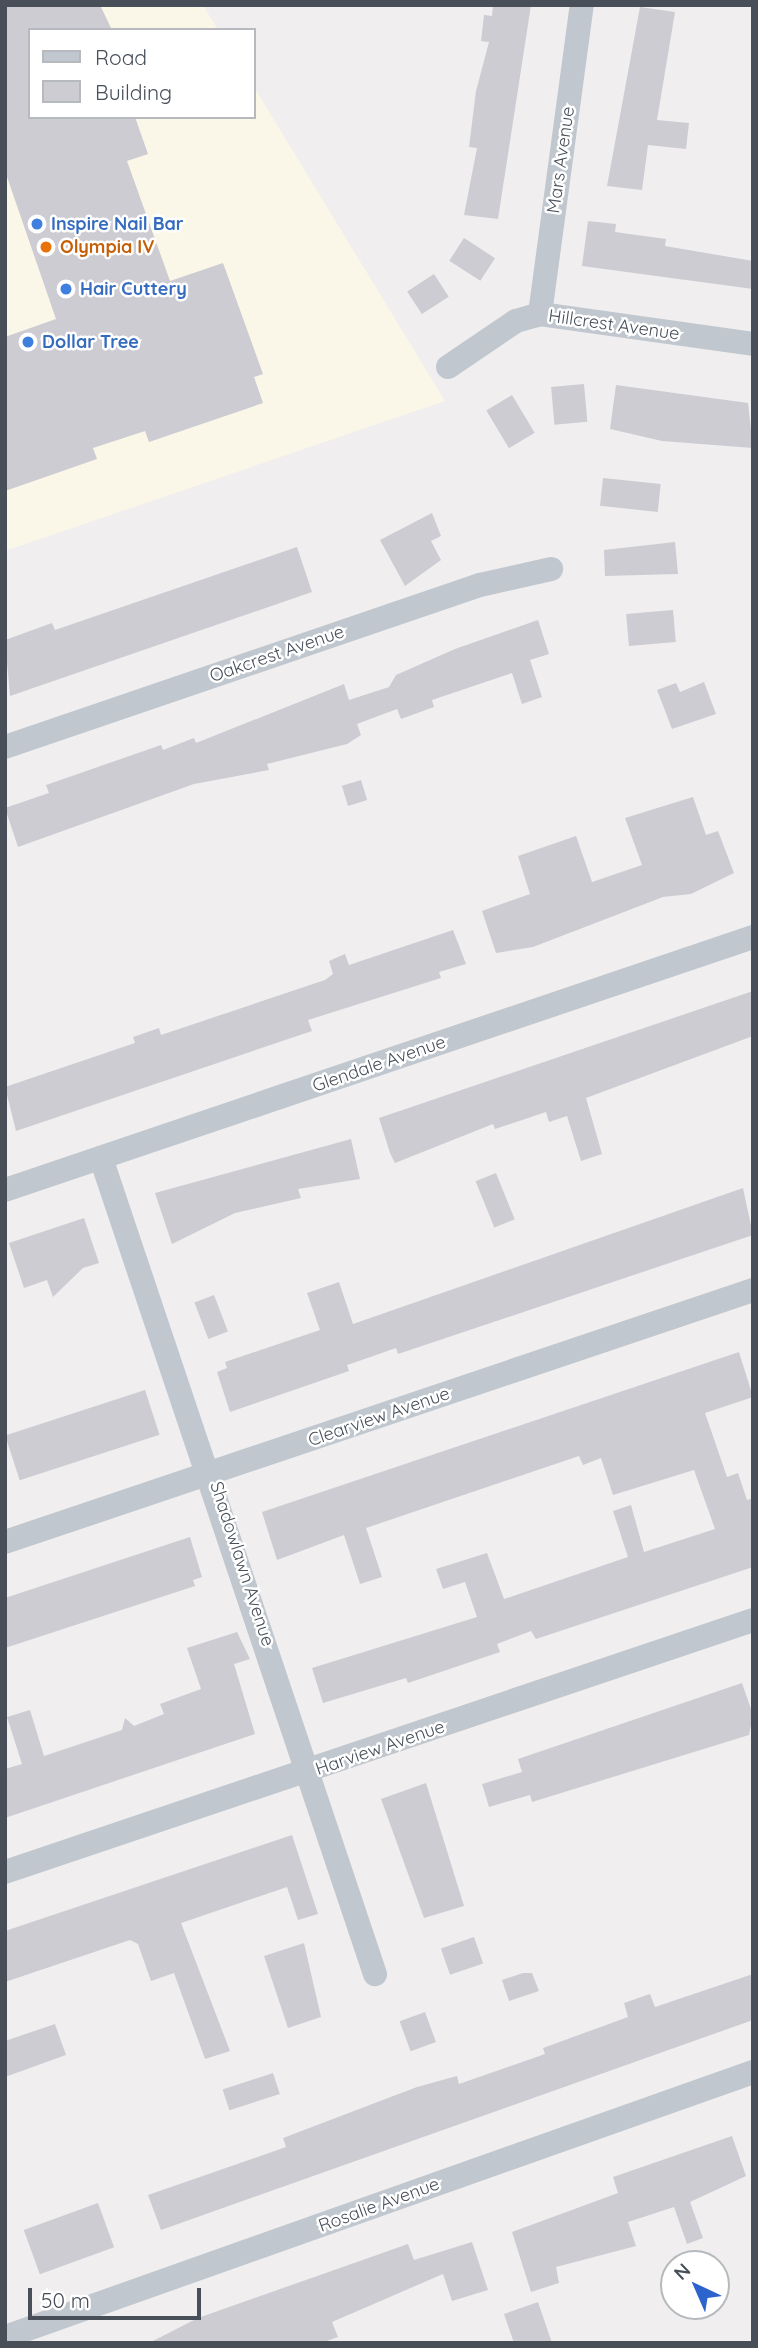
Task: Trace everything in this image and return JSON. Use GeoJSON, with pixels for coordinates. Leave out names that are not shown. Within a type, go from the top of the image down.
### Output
{"type":"FeatureCollection","features":[{"type":"Feature","properties":{"kind":"street","name":"Mars Avenue"},"geometry":{"type":"LineString","coordinates":[[540,314],[582,5]]}},
{"type":"Feature","properties":{"kind":"street","name":"Hillcrest Avenue"},"geometry":{"type":"LineString","coordinates":[[448,367],[516,320],[540,314],[753,344]]}},
{"type":"Feature","properties":{"kind":"street","name":"Oakcrest Avenue"},"geometry":{"type":"LineString","coordinates":[[5,747],[480,584],[551,569]]}},
{"type":"Feature","properties":{"kind":"street","name":"Glendale Avenue"},"geometry":{"type":"LineString","coordinates":[[5,1190],[753,937]]}},
{"type":"Feature","properties":{"kind":"street","name":"Shadowlawn Avenue"},"geometry":{"type":"LineString","coordinates":[[101,1158],[212,1474],[375,1974]]}},
{"type":"Feature","properties":{"kind":"street","name":"Clearview Avenue"},"geometry":{"type":"LineString","coordinates":[[5,1542],[753,1290]]}},
{"type":"Feature","properties":{"kind":"street","name":"Harview Avenue"},"geometry":{"type":"LineString","coordinates":[[5,1872],[309,1772],[753,1620]]}},
{"type":"Feature","properties":{"kind":"street","name":"Rosalie Avenue"},"geometry":{"type":"LineString","coordinates":[[5,2337],[753,2073]]}},
{"type":"Feature","properties":{"kind":"shaded area"},"geometry":{"type":"Polygon","coordinates":[[[5,5],[203,5],[217,28],[28,28],[28,119],[256,119],[256,90],[445,401],[5,551],[5,5]]]}},
{"type":"Feature","properties":{"kind":"building"},"geometry":{"type":"Polygon","coordinates":[[[5,5],[101,7],[111,28],[28,28],[28,119],[136,119],[148,154],[127,161],[170,281],[223,263],[263,374],[254,377],[263,403],[149,442],[145,431],[93,448],[97,459],[5,491],[5,337],[56,319],[5,171],[5,5]]]}},
{"type":"Feature","properties":{"kind":"building"},"geometry":{"type":"Polygon","coordinates":[[[493,5],[531,5],[498,219],[464,215],[477,148],[469,147],[476,91],[489,42],[481,41],[484,15],[492,16],[493,5]]]}},
{"type":"Feature","properties":{"kind":"building"},"geometry":{"type":"Polygon","coordinates":[[[640,7],[675,12],[657,120],[689,123],[686,149],[648,145],[642,190],[607,186],[640,7]]]}},
{"type":"Feature","properties":{"kind":"building"},"geometry":{"type":"Polygon","coordinates":[[[588,221],[616,224],[615,232],[666,239],[665,246],[753,261],[753,289],[582,266],[588,221]]]}},
{"type":"Feature","properties":{"kind":"building"},"geometry":{"type":"Polygon","coordinates":[[[464,238],[495,258],[480,281],[449,261],[464,238]]]}},
{"type":"Feature","properties":{"kind":"building"},"geometry":{"type":"Polygon","coordinates":[[[434,274],[449,297],[422,314],[407,291],[434,274]]]}},
{"type":"Feature","properties":{"kind":"building"},"geometry":{"type":"Polygon","coordinates":[[[584,384],[587,422],[554,425],[551,387],[584,384]]]}},
{"type":"Feature","properties":{"kind":"building"},"geometry":{"type":"Polygon","coordinates":[[[616,385],[748,403],[753,448],[662,441],[610,429],[616,385]]]}},
{"type":"Feature","properties":{"kind":"building"},"geometry":{"type":"Polygon","coordinates":[[[512,395],[535,433],[509,448],[486,410],[512,395]]]}},
{"type":"Feature","properties":{"kind":"building"},"geometry":{"type":"Polygon","coordinates":[[[603,478],[661,484],[658,512],[600,506],[603,478]]]}},
{"type":"Feature","properties":{"kind":"building"},"geometry":{"type":"Polygon","coordinates":[[[432,513],[441,536],[431,541],[441,560],[405,586],[380,540],[432,513]]]}},
{"type":"Feature","properties":{"kind":"building"},"geometry":{"type":"Polygon","coordinates":[[[675,542],[678,574],[605,576],[604,550],[675,542]]]}},
{"type":"Feature","properties":{"kind":"building"},"geometry":{"type":"Polygon","coordinates":[[[297,547],[312,592],[10,696],[5,640],[52,623],[55,630],[297,547]]]}},
{"type":"Feature","properties":{"kind":"building"},"geometry":{"type":"Polygon","coordinates":[[[673,610],[676,642],[629,646],[626,614],[673,610]]]}},
{"type":"Feature","properties":{"kind":"building"},"geometry":{"type":"Polygon","coordinates":[[[538,620],[549,654],[530,660],[542,697],[522,704],[512,673],[432,700],[434,707],[401,719],[397,709],[357,724],[361,735],[347,744],[267,764],[269,770],[194,784],[18,847],[5,808],[49,793],[46,785],[161,745],[163,750],[194,738],[196,743],[344,684],[349,700],[389,687],[396,675],[455,649],[538,620]]]}},
{"type":"Feature","properties":{"kind":"building"},"geometry":{"type":"Polygon","coordinates":[[[704,682],[716,714],[672,729],[657,690],[676,683],[680,692],[704,682]]]}},
{"type":"Feature","properties":{"kind":"building"},"geometry":{"type":"Polygon","coordinates":[[[361,780],[367,800],[348,806],[342,786],[361,780]]]}},
{"type":"Feature","properties":{"kind":"building"},"geometry":{"type":"Polygon","coordinates":[[[693,797],[706,835],[718,831],[734,873],[691,894],[663,897],[533,947],[496,953],[482,911],[530,894],[518,856],[576,836],[592,882],[642,865],[625,818],[693,797]]]}},
{"type":"Feature","properties":{"kind":"building"},"geometry":{"type":"Polygon","coordinates":[[[453,930],[466,964],[439,972],[441,978],[308,1020],[312,1031],[16,1131],[5,1087],[135,1043],[133,1037],[159,1028],[161,1035],[325,980],[333,974],[329,961],[345,954],[349,965],[453,930]]]}},
{"type":"Feature","properties":{"kind":"building"},"geometry":{"type":"Polygon","coordinates":[[[753,991],[753,1036],[586,1098],[602,1154],[581,1161],[567,1116],[549,1122],[546,1112],[495,1129],[493,1124],[395,1163],[390,1153],[379,1118],[753,991]]]}},
{"type":"Feature","properties":{"kind":"building"},"geometry":{"type":"Polygon","coordinates":[[[351,1139],[360,1179],[298,1189],[301,1198],[235,1213],[172,1244],[155,1193],[351,1139]]]}},
{"type":"Feature","properties":{"kind":"building"},"geometry":{"type":"Polygon","coordinates":[[[496,1173],[515,1219],[494,1228],[476,1181],[496,1173]]]}},
{"type":"Feature","properties":{"kind":"building"},"geometry":{"type":"Polygon","coordinates":[[[743,1188],[753,1235],[398,1354],[396,1348],[347,1365],[349,1371],[230,1412],[217,1372],[227,1368],[225,1362],[320,1330],[307,1293],[339,1282],[353,1324],[743,1188]]]}},
{"type":"Feature","properties":{"kind":"building"},"geometry":{"type":"Polygon","coordinates":[[[84,1218],[99,1263],[83,1268],[53,1297],[47,1280],[24,1288],[9,1243],[84,1218]]]}},
{"type":"Feature","properties":{"kind":"building"},"geometry":{"type":"Polygon","coordinates":[[[214,1295],[228,1331],[208,1339],[194,1303],[214,1295]]]}},
{"type":"Feature","properties":{"kind":"building"},"geometry":{"type":"Polygon","coordinates":[[[739,1352],[753,1397],[705,1413],[727,1477],[738,1473],[747,1500],[753,1498],[753,1567],[536,1639],[531,1631],[497,1644],[500,1652],[408,1683],[406,1678],[323,1703],[312,1668],[477,1617],[465,1582],[443,1589],[436,1569],[487,1553],[504,1599],[628,1557],[613,1511],[631,1505],[644,1552],[715,1529],[694,1470],[613,1495],[601,1458],[583,1465],[579,1456],[366,1528],[382,1577],[360,1584],[344,1535],[277,1560],[262,1512],[739,1352]]]}},
{"type":"Feature","properties":{"kind":"building"},"geometry":{"type":"Polygon","coordinates":[[[145,1390],[160,1435],[20,1480],[5,1435],[145,1390]]]}},
{"type":"Feature","properties":{"kind":"building"},"geometry":{"type":"Polygon","coordinates":[[[190,1537],[202,1577],[193,1580],[195,1586],[5,1648],[5,1598],[190,1537]]]}},
{"type":"Feature","properties":{"kind":"building"},"geometry":{"type":"Polygon","coordinates":[[[237,1632],[250,1659],[234,1664],[255,1734],[5,1818],[5,1769],[22,1764],[7,1717],[30,1710],[44,1756],[122,1730],[125,1718],[134,1726],[164,1714],[160,1704],[201,1689],[187,1648],[237,1632]]]}},
{"type":"Feature","properties":{"kind":"building"},"geometry":{"type":"Polygon","coordinates":[[[742,1683],[753,1715],[749,1735],[532,1802],[530,1795],[489,1807],[482,1784],[522,1772],[518,1759],[742,1683]]]}},
{"type":"Feature","properties":{"kind":"building"},"geometry":{"type":"Polygon","coordinates":[[[426,1783],[464,1906],[424,1918],[381,1799],[426,1783]]]}},
{"type":"Feature","properties":{"kind":"building"},"geometry":{"type":"Polygon","coordinates":[[[292,1835],[318,1914],[298,1920],[287,1887],[181,1923],[230,2051],[205,2059],[174,1973],[151,1981],[138,1944],[130,1940],[5,1982],[5,1931],[292,1835]]]}},
{"type":"Feature","properties":{"kind":"building"},"geometry":{"type":"Polygon","coordinates":[[[474,1937],[483,1963],[450,1975],[441,1948],[474,1937]]]}},
{"type":"Feature","properties":{"kind":"building"},"geometry":{"type":"Polygon","coordinates":[[[304,1943],[321,2017],[288,2028],[264,1956],[304,1943]]]}},
{"type":"Feature","properties":{"kind":"building"},"geometry":{"type":"Polygon","coordinates":[[[532,1973],[539,1991],[509,2001],[502,1980],[532,1973]]]}},
{"type":"Feature","properties":{"kind":"building"},"geometry":{"type":"Polygon","coordinates":[[[753,1974],[753,2020],[161,2230],[148,2195],[286,2147],[283,2138],[417,2087],[457,2076],[459,2084],[545,2054],[543,2048],[628,2017],[624,2003],[650,1994],[655,2007],[753,1974]]]}},
{"type":"Feature","properties":{"kind":"building"},"geometry":{"type":"Polygon","coordinates":[[[425,2012],[436,2042],[411,2051],[400,2021],[425,2012]]]}},
{"type":"Feature","properties":{"kind":"building"},"geometry":{"type":"Polygon","coordinates":[[[55,2024],[66,2055],[5,2077],[5,2041],[55,2024]]]}},
{"type":"Feature","properties":{"kind":"building"},"geometry":{"type":"Polygon","coordinates":[[[273,2073],[280,2094],[229,2110],[223,2089],[273,2073]]]}},
{"type":"Feature","properties":{"kind":"building"},"geometry":{"type":"Polygon","coordinates":[[[732,2136],[746,2176],[690,2202],[703,2238],[687,2244],[674,2207],[628,2222],[636,2246],[556,2267],[559,2283],[531,2292],[512,2232],[618,2193],[613,2177],[732,2136]]]}},
{"type":"Feature","properties":{"kind":"building"},"geometry":{"type":"Polygon","coordinates":[[[98,2203],[114,2247],[40,2274],[24,2230],[98,2203]]]}},
{"type":"Feature","properties":{"kind":"building"},"geometry":{"type":"Polygon","coordinates":[[[472,2242],[488,2290],[452,2301],[443,2274],[332,2322],[338,2337],[321,2343],[149,2343],[198,2318],[408,2244],[414,2260],[472,2242]]]}},
{"type":"Feature","properties":{"kind":"building"},"geometry":{"type":"Polygon","coordinates":[[[538,2302],[552,2343],[514,2343],[504,2314],[538,2302]]]}},
{"type":"Feature","properties":{"kind":"place","name":"Inspire Nail Bar"},"geometry":{"type":"Point","coordinates":[37,224]}},
{"type":"Feature","properties":{"kind":"place","name":"Olympia IV"},"geometry":{"type":"Point","coordinates":[46,247]}},
{"type":"Feature","properties":{"kind":"place","name":"Hair Cuttery"},"geometry":{"type":"Point","coordinates":[66,289]}},
{"type":"Feature","properties":{"kind":"place","name":"Dollar Tree"},"geometry":{"type":"Point","coordinates":[28,342]}}]}
